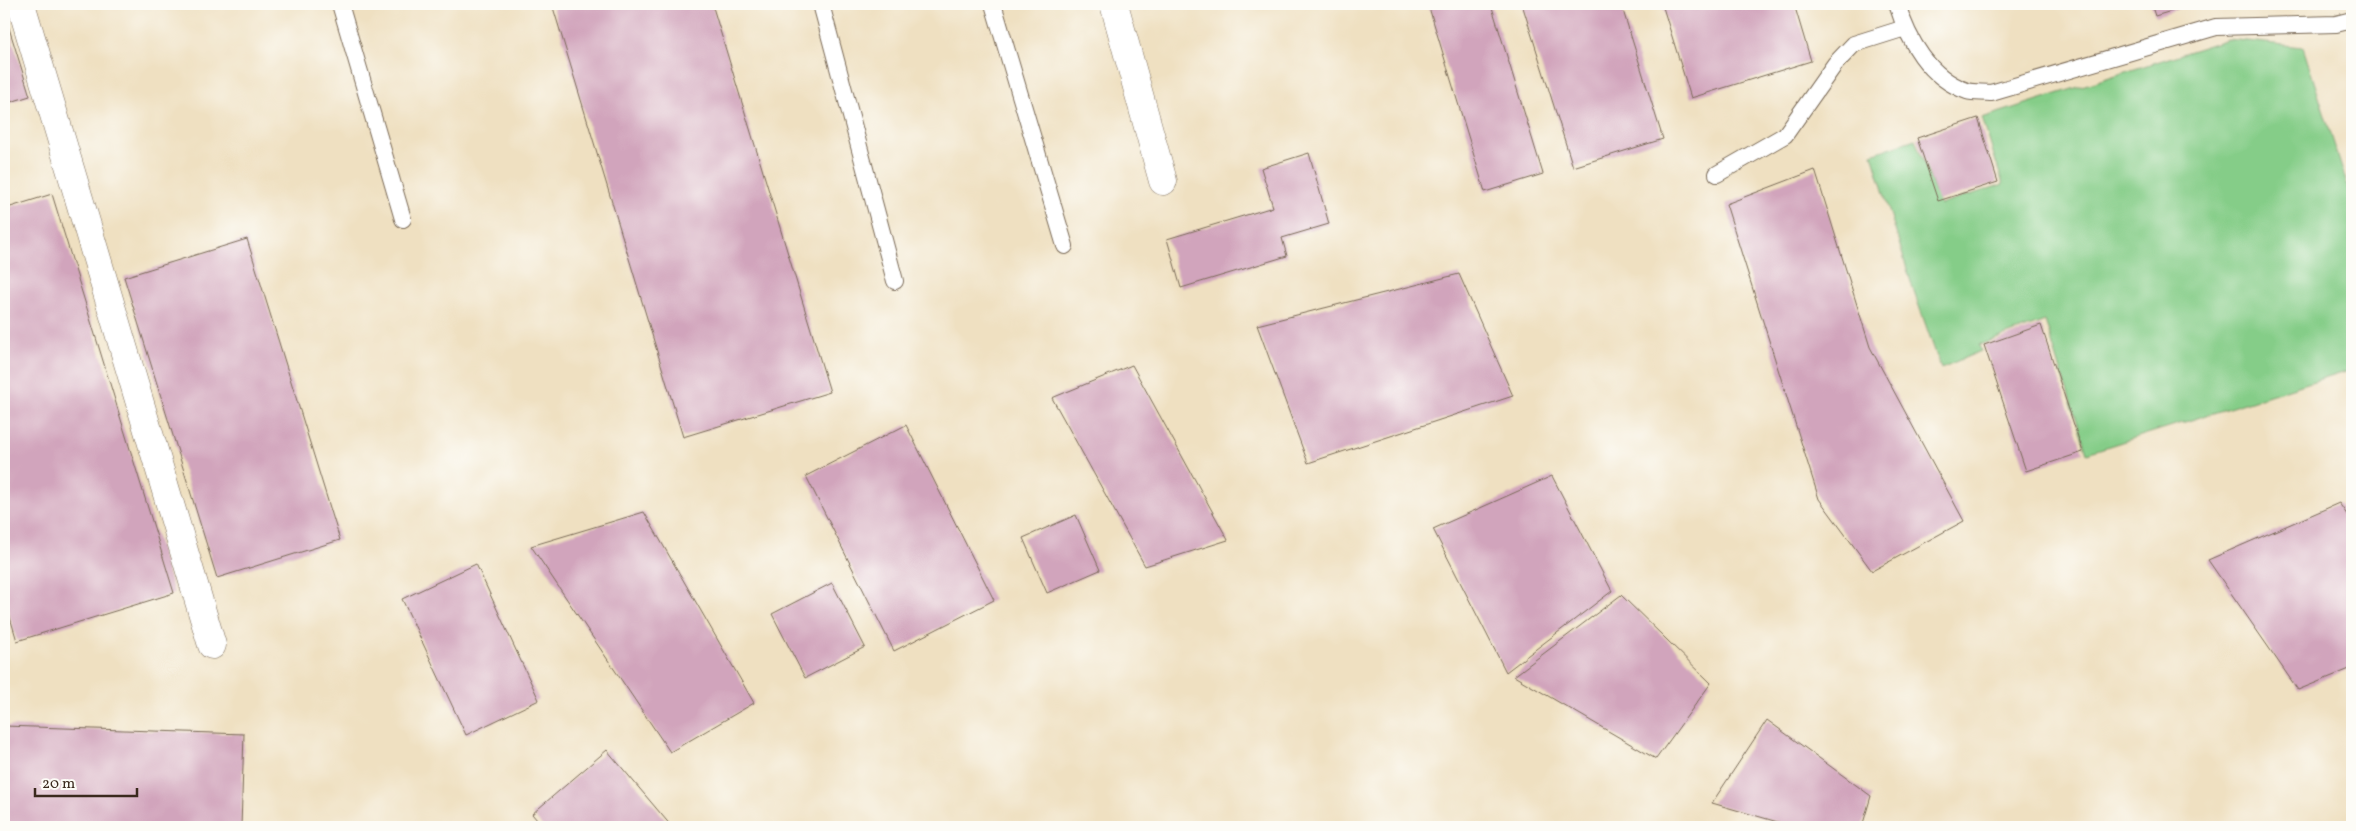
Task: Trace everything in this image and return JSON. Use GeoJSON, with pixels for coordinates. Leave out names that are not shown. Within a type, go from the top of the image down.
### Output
{"type":"FeatureCollection","features":[{"type":"Feature","properties":{"kind":"street"},"geometry":{"type":"LineString","coordinates":[[21,4],[212,645]]}},
{"type":"Feature","properties":{"kind":"street"},"geometry":{"type":"LineString","coordinates":[[1114,4],[1163,181]]}},
{"type":"Feature","properties":{"kind":"lane"},"geometry":{"type":"LineString","coordinates":[[340,4],[403,220]]}},
{"type":"Feature","properties":{"kind":"lane"},"geometry":{"type":"LineString","coordinates":[[820,4],[896,281]]}},
{"type":"Feature","properties":{"kind":"lane"},"geometry":{"type":"LineString","coordinates":[[993,4],[1065,246]]}},
{"type":"Feature","properties":{"kind":"lane"},"geometry":{"type":"LineString","coordinates":[[1897,4],[1905,28],[1924,62],[1950,82],[1968,91],[1990,93],[2216,27],[2336,24],[2352,20]]}},
{"type":"Feature","properties":{"kind":"lane"},"geometry":{"type":"LineString","coordinates":[[1717,174],[1785,135],[1835,64],[1854,44],[1905,28]]}},
{"type":"Feature","properties":{"kind":"green space"},"geometry":{"type":"Polygon","coordinates":[[[2228,39],[2303,47],[2352,200],[2352,369],[2087,453],[2045,321],[1979,345],[1981,351],[1941,368],[1914,292],[1872,154],[1915,139],[1940,205],[2003,184],[1982,118],[2228,39]]]}},
{"type":"Feature","properties":{"kind":"building"},"geometry":{"type":"Polygon","coordinates":[[[552,4],[712,4],[830,392],[683,437],[552,4]]]}},
{"type":"Feature","properties":{"kind":"building"},"geometry":{"type":"Polygon","coordinates":[[[1428,4],[1491,4],[1543,174],[1485,192],[1428,4]]]}},
{"type":"Feature","properties":{"kind":"building"},"geometry":{"type":"Polygon","coordinates":[[[1522,4],[1621,4],[1663,139],[1573,167],[1522,4]]]}},
{"type":"Feature","properties":{"kind":"building"},"geometry":{"type":"Polygon","coordinates":[[[1662,4],[1794,4],[1811,61],[1691,98],[1662,4]]]}},
{"type":"Feature","properties":{"kind":"building"},"geometry":{"type":"Polygon","coordinates":[[[2151,4],[2195,4],[2155,16],[2151,4]]]}},
{"type":"Feature","properties":{"kind":"building"},"geometry":{"type":"Polygon","coordinates":[[[4,12],[30,96],[4,104],[4,12]]]}},
{"type":"Feature","properties":{"kind":"building"},"geometry":{"type":"Polygon","coordinates":[[[1978,118],[1998,182],[1938,201],[1917,138],[1978,118]]]}},
{"type":"Feature","properties":{"kind":"building"},"geometry":{"type":"Polygon","coordinates":[[[1309,153],[1329,224],[1282,238],[1287,256],[1181,288],[1167,239],[1273,207],[1261,168],[1309,153]]]}},
{"type":"Feature","properties":{"kind":"building"},"geometry":{"type":"Polygon","coordinates":[[[1815,170],[1870,347],[1964,521],[1872,571],[1819,499],[1726,204],[1815,170]]]}},
{"type":"Feature","properties":{"kind":"building"},"geometry":{"type":"Polygon","coordinates":[[[52,194],[174,593],[17,641],[4,597],[4,209],[52,194]]]}},
{"type":"Feature","properties":{"kind":"building"},"geometry":{"type":"Polygon","coordinates":[[[247,239],[340,540],[217,578],[124,277],[247,239]]]}},
{"type":"Feature","properties":{"kind":"building"},"geometry":{"type":"Polygon","coordinates":[[[1459,274],[1513,396],[1308,463],[1257,325],[1459,274]]]}},
{"type":"Feature","properties":{"kind":"building"},"geometry":{"type":"Polygon","coordinates":[[[2041,325],[2083,452],[2026,471],[1984,345],[2041,325]]]}},
{"type":"Feature","properties":{"kind":"building"},"geometry":{"type":"Polygon","coordinates":[[[1132,365],[1228,540],[1145,566],[1052,398],[1132,365]]]}},
{"type":"Feature","properties":{"kind":"building"},"geometry":{"type":"Polygon","coordinates":[[[906,425],[994,600],[894,651],[806,476],[906,425]]]}},
{"type":"Feature","properties":{"kind":"building"},"geometry":{"type":"Polygon","coordinates":[[[1552,476],[1612,591],[1506,672],[1433,529],[1552,476]]]}},
{"type":"Feature","properties":{"kind":"building"},"geometry":{"type":"Polygon","coordinates":[[[2339,503],[2352,522],[2352,668],[2298,690],[2208,560],[2339,503]]]}},
{"type":"Feature","properties":{"kind":"building"},"geometry":{"type":"Polygon","coordinates":[[[644,512],[754,703],[670,752],[531,546],[644,512]]]}},
{"type":"Feature","properties":{"kind":"building"},"geometry":{"type":"Polygon","coordinates":[[[1076,515],[1100,570],[1047,593],[1023,538],[1076,515]]]}},
{"type":"Feature","properties":{"kind":"building"},"geometry":{"type":"Polygon","coordinates":[[[476,564],[539,700],[466,735],[402,599],[476,564]]]}},
{"type":"Feature","properties":{"kind":"building"},"geometry":{"type":"Polygon","coordinates":[[[832,583],[865,647],[805,678],[772,614],[832,583]]]}},
{"type":"Feature","properties":{"kind":"building"},"geometry":{"type":"Polygon","coordinates":[[[1621,595],[1711,683],[1656,759],[1514,676],[1621,595]]]}},
{"type":"Feature","properties":{"kind":"building"},"geometry":{"type":"Polygon","coordinates":[[[1767,720],[1871,796],[1862,827],[1795,827],[1712,803],[1767,720]]]}},
{"type":"Feature","properties":{"kind":"building"},"geometry":{"type":"Polygon","coordinates":[[[4,726],[244,734],[241,827],[4,827],[4,726]]]}},
{"type":"Feature","properties":{"kind":"building"},"geometry":{"type":"Polygon","coordinates":[[[607,750],[672,827],[543,827],[532,814],[607,750]]]}}]}
